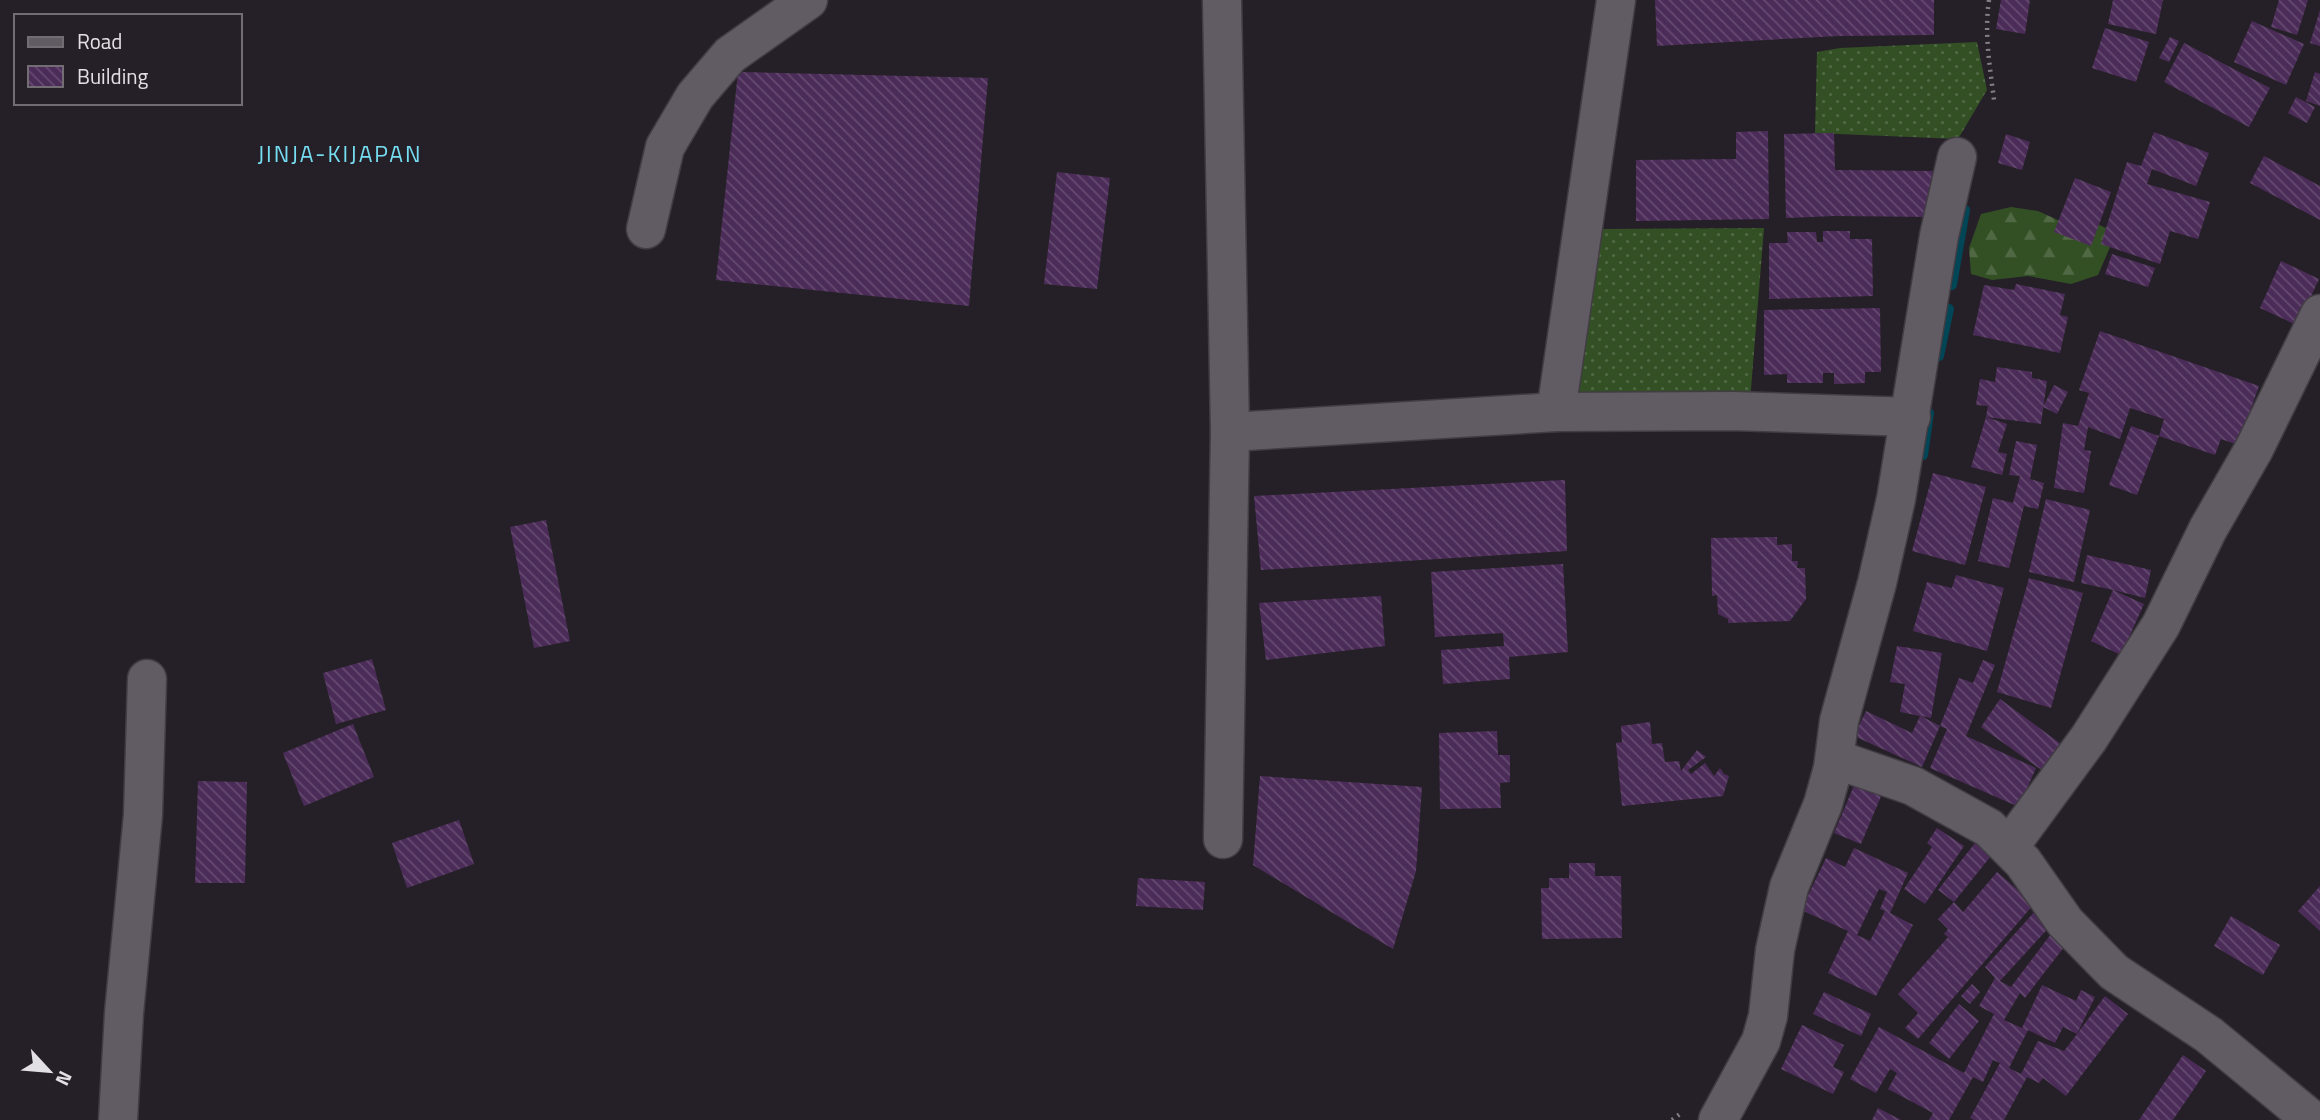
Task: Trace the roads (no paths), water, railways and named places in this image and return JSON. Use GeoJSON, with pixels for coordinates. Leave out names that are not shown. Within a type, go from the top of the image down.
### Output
{"type":"FeatureCollection","features":[{"type":"Feature","properties":{"kind":"street"},"geometry":{"type":"LineString","coordinates":[[646,229],[665,147],[695,96],[730,55],[808,0]]}},
{"type":"Feature","properties":{"kind":"street"},"geometry":{"type":"LineString","coordinates":[[1222,0],[1230,432],[1223,839]]}},
{"type":"Feature","properties":{"kind":"street"},"geometry":{"type":"LineString","coordinates":[[1556,412],[1616,0]]}},
{"type":"Feature","properties":{"kind":"street"},"geometry":{"type":"LineString","coordinates":[[1718,1120],[1761,1041],[1768,1016],[1775,950],[1789,887],[1823,804],[1835,759],[1839,721],[1877,583],[1896,499],[1939,236],[1957,157]]}},
{"type":"Feature","properties":{"kind":"street"},"geometry":{"type":"LineString","coordinates":[[2009,847],[2089,738],[2161,625],[2208,529],[2254,449],[2320,314]]}},
{"type":"Feature","properties":{"kind":"street"},"geometry":{"type":"LineString","coordinates":[[1230,432],[1556,412],[1732,411],[1911,417]]}},
{"type":"Feature","properties":{"kind":"street"},"geometry":{"type":"LineString","coordinates":[[118,1120],[124,1013],[143,815],[147,679]]}},
{"type":"Feature","properties":{"kind":"street"},"geometry":{"type":"LineString","coordinates":[[1835,759],[1913,786],[1989,828],[2023,862],[2065,922],[2114,972],[2209,1035],[2312,1120]]}},
{"type":"Feature","properties":{"kind":"waterway"},"geometry":{"type":"LineString","coordinates":[[1952,285],[1965,210]]}},
{"type":"Feature","properties":{"kind":"waterway"},"geometry":{"type":"LineString","coordinates":[[1939,356],[1949,309]]}},
{"type":"Feature","properties":{"kind":"waterway"},"geometry":{"type":"LineString","coordinates":[[1923,455],[1929,413]]}},
{"type":"Feature","properties":{"kind":"district","name":"JINJA-KIJAPAN"},"geometry":{"type":"Point","coordinates":[340,153]}}]}
